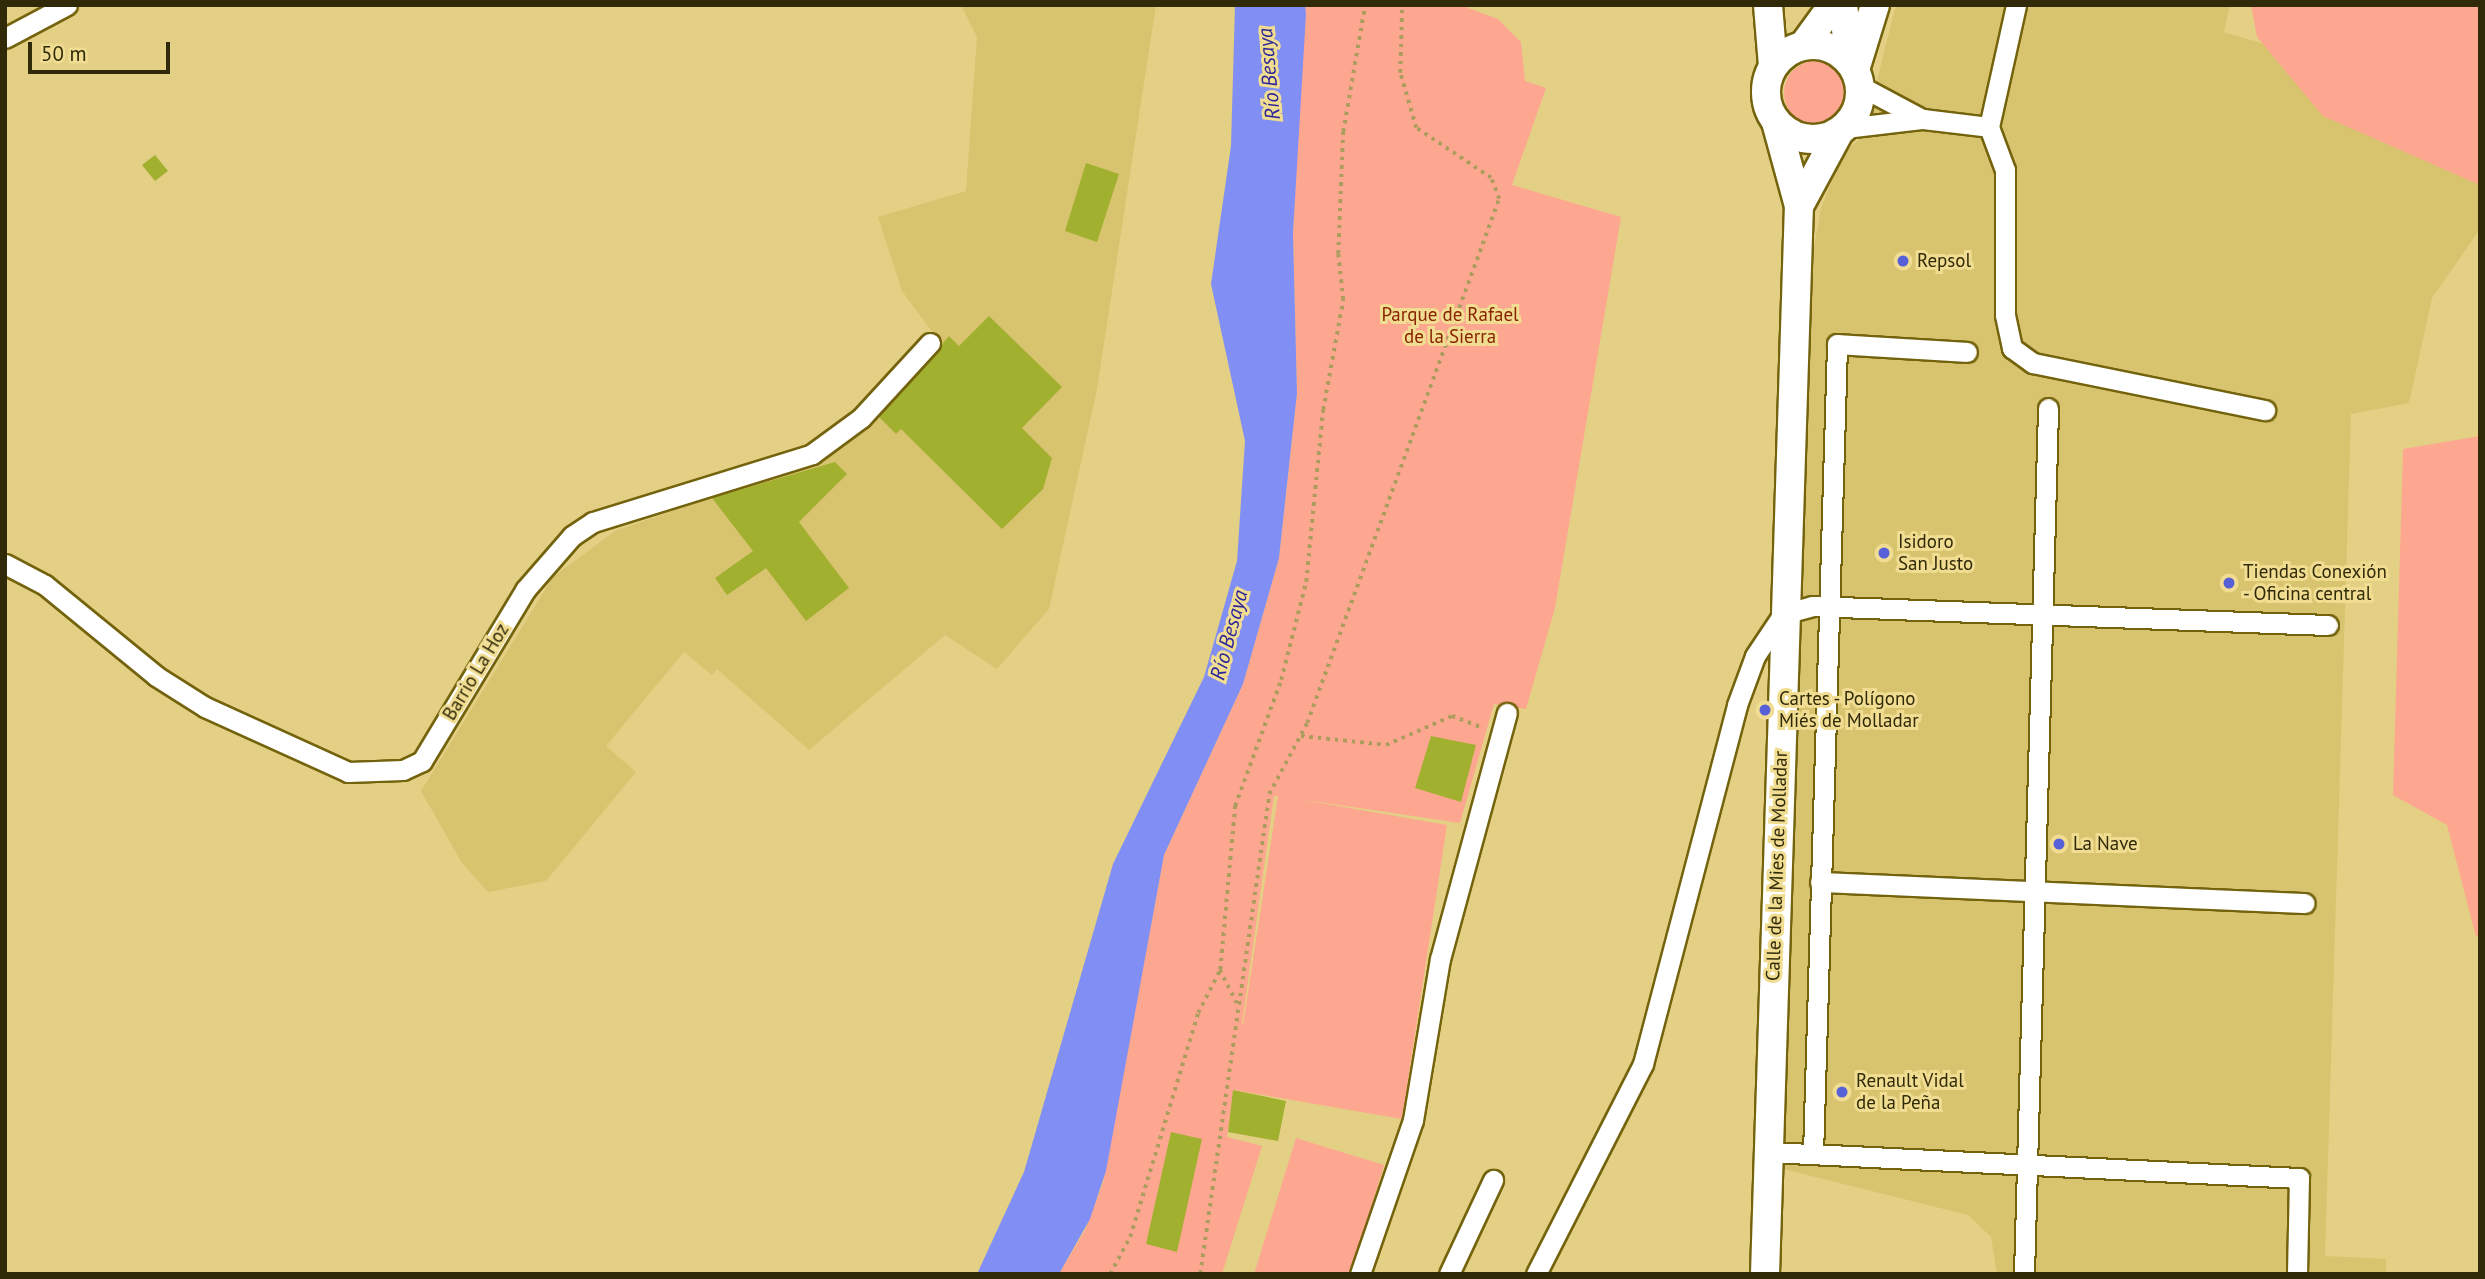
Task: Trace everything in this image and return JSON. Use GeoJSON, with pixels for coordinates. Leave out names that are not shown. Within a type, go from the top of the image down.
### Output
{"type":"FeatureCollection","features":[{"type":"Feature","properties":{"kind":"highway"},"geometry":{"type":"LineString","coordinates":[[1768,5],[1773,66],[1765,94],[1776,122],[1801,138],[1842,130],[1858,109],[1855,73],[1843,5]]}},
{"type":"Feature","properties":{"kind":"highway"},"geometry":{"type":"LineString","coordinates":[[1773,66],[1803,46],[1833,5]]}},
{"type":"Feature","properties":{"kind":"highway"},"geometry":{"type":"LineString","coordinates":[[1855,73],[1875,5]]}},
{"type":"Feature","properties":{"kind":"highway"},"geometry":{"type":"LineString","coordinates":[[1803,46],[1834,49],[1855,73]]}},
{"type":"Feature","properties":{"kind":"highway","name":"Calle de la Mies de Molladar"},"geometry":{"type":"LineString","coordinates":[[1765,1274],[1783,614],[1800,206],[1776,122]]}},
{"type":"Feature","properties":{"kind":"highway","name":"Calle de la Mies de Molladar"},"geometry":{"type":"LineString","coordinates":[[1800,206],[1842,130]]}},
{"type":"Feature","properties":{"kind":"street"},"geometry":{"type":"LineString","coordinates":[[5,38],[67,5]]}},
{"type":"Feature","properties":{"kind":"street"},"geometry":{"type":"LineString","coordinates":[[2015,5],[1989,127],[2005,170],[2005,315],[2012,348],[2033,363],[2265,410]]}},
{"type":"Feature","properties":{"kind":"street"},"geometry":{"type":"LineString","coordinates":[[1855,73],[1923,120]]}},
{"type":"Feature","properties":{"kind":"street"},"geometry":{"type":"LineString","coordinates":[[1842,130],[1923,120],[1989,127]]}},
{"type":"Feature","properties":{"kind":"street","name":"Barrio La Hoz"},"geometry":{"type":"LineString","coordinates":[[5,564],[45,585],[156,676],[205,707],[348,772],[403,771],[422,761],[525,590],[572,536],[593,522],[812,454],[861,418],[930,343]]}},
{"type":"Feature","properties":{"kind":"street"},"geometry":{"type":"LineString","coordinates":[[1813,1154],[1837,344],[1967,352]]}},
{"type":"Feature","properties":{"kind":"street"},"geometry":{"type":"LineString","coordinates":[[2024,1274],[2048,408]]}},
{"type":"Feature","properties":{"kind":"street"},"geometry":{"type":"LineString","coordinates":[[1536,1274],[1643,1064],[1737,705],[1755,656],[1783,614],[1828,607],[2328,625]]}},
{"type":"Feature","properties":{"kind":"street"},"geometry":{"type":"LineString","coordinates":[[1360,1274],[1413,1119],[1440,959],[1507,713]]}},
{"type":"Feature","properties":{"kind":"street"},"geometry":{"type":"LineString","coordinates":[[1820,882],[2305,903]]}},
{"type":"Feature","properties":{"kind":"street"},"geometry":{"type":"LineString","coordinates":[[1769,1152],[2299,1178],[2297,1274]]}},
{"type":"Feature","properties":{"kind":"street"},"geometry":{"type":"LineString","coordinates":[[1449,1274],[1493,1180]]}},
{"type":"Feature","properties":{"kind":"path"},"geometry":{"type":"LineString","coordinates":[[1110,1274],[1134,1225],[1195,1024],[1220,970],[1235,806],[1281,680],[1306,582],[1323,410],[1343,300],[1343,132],[1365,5]]}},
{"type":"Feature","properties":{"kind":"path"},"geometry":{"type":"LineString","coordinates":[[1200,1274],[1269,794],[1301,736],[1499,199],[1490,178],[1416,128],[1399,73],[1402,5]]}},
{"type":"Feature","properties":{"kind":"path"},"geometry":{"type":"LineString","coordinates":[[1301,736],[1386,745],[1452,716],[1501,735]]}},
{"type":"Feature","properties":{"kind":"path"},"geometry":{"type":"LineString","coordinates":[[1220,970],[1238,1005]]}},
{"type":"Feature","properties":{"kind":"shaded area"},"geometry":{"type":"Polygon","coordinates":[[[961,5],[1156,5],[1097,389],[1049,609],[997,669],[945,635],[809,750],[717,669],[712,675],[684,652],[606,746],[636,772],[546,881],[488,892],[462,863],[421,791],[553,577],[615,531],[829,457],[941,344],[902,291],[878,217],[966,191],[977,37],[961,5]]]}},
{"type":"Feature","properties":{"kind":"shaded area"},"geometry":{"type":"Polygon","coordinates":[[[1896,5],[2230,5],[2224,32],[2480,110],[2480,229],[2432,298],[2409,403],[2351,414],[2325,1256],[2386,1259],[2386,1274],[1997,1274],[1991,1237],[1968,1215],[1783,1169],[1809,276],[1821,208],[1843,154],[1863,136],[1896,5]]]}},
{"type":"Feature","properties":{"kind":"green space","name":"Parque de Rafael de la Sierra"},"geometry":{"type":"Polygon","coordinates":[[[1305,5],[1460,5],[1498,19],[1521,42],[1525,81],[1546,88],[1512,185],[1621,217],[1555,608],[1526,709],[1494,704],[1460,823],[1298,799],[1447,825],[1402,1119],[1234,1090],[1227,1137],[1262,1146],[1222,1274],[1059,1274],[1085,1230],[1103,1183],[1164,855],[1243,684],[1279,558],[1297,393],[1293,233],[1305,5]],[[1274,796],[1243,1025],[1278,796],[1274,796]]]}},
{"type":"Feature","properties":{"kind":"green space"},"geometry":{"type":"Polygon","coordinates":[[[2251,5],[2480,5],[2480,185],[2323,116],[2257,37],[2251,5]]]}},
{"type":"Feature","properties":{"kind":"green space"},"geometry":{"type":"Polygon","coordinates":[[[1810,61],[1822,61],[1839,70],[1846,81],[1846,105],[1839,116],[1822,125],[1810,125],[1798,120],[1789,111],[1784,99],[1784,87],[1789,75],[1798,66],[1810,61]]]}},
{"type":"Feature","properties":{"kind":"green space"},"geometry":{"type":"Polygon","coordinates":[[[2480,436],[2480,932],[2476,937],[2447,825],[2393,795],[2403,449],[2480,436]]]}},
{"type":"Feature","properties":{"kind":"green space"},"geometry":{"type":"Polygon","coordinates":[[[1296,1138],[1384,1165],[1351,1274],[1254,1274],[1296,1138]]]}},
{"type":"Feature","properties":{"kind":"water","name":"Río Besaya"},"geometry":{"type":"Polygon","coordinates":[[[1235,5],[1305,5],[1306,14],[1293,233],[1297,393],[1279,558],[1243,684],[1164,855],[1106,1171],[1090,1219],[1059,1274],[977,1274],[1024,1172],[1113,864],[1204,677],[1237,561],[1245,441],[1211,284],[1231,146],[1235,5]]]}},
{"type":"Feature","properties":{"kind":"building"},"geometry":{"type":"Polygon","coordinates":[[[155,155],[168,171],[155,181],[142,165],[155,155]]]}},
{"type":"Feature","properties":{"kind":"building"},"geometry":{"type":"Polygon","coordinates":[[[1086,163],[1119,174],[1097,242],[1065,231],[1086,163]]]}},
{"type":"Feature","properties":{"kind":"building"},"geometry":{"type":"Polygon","coordinates":[[[989,316],[1062,387],[1022,428],[1052,458],[1043,489],[1002,529],[901,429],[896,434],[879,417],[949,336],[959,346],[989,316]]]}},
{"type":"Feature","properties":{"kind":"building"},"geometry":{"type":"Polygon","coordinates":[[[835,462],[847,474],[799,522],[849,588],[806,621],[766,568],[727,595],[715,578],[753,551],[712,498],[835,462]]]}},
{"type":"Feature","properties":{"kind":"building"},"geometry":{"type":"Polygon","coordinates":[[[1431,736],[1476,745],[1461,802],[1415,788],[1431,736]]]}},
{"type":"Feature","properties":{"kind":"building"},"geometry":{"type":"Polygon","coordinates":[[[1233,1090],[1286,1101],[1278,1141],[1228,1132],[1233,1090]]]}},
{"type":"Feature","properties":{"kind":"building"},"geometry":{"type":"Polygon","coordinates":[[[1171,1132],[1202,1139],[1177,1252],[1146,1244],[1171,1132]]]}},
{"type":"Feature","properties":{"kind":"place","name":"Repsol"},"geometry":{"type":"Point","coordinates":[1903,261]}},
{"type":"Feature","properties":{"kind":"place","name":"Isidoro San Justo"},"geometry":{"type":"Point","coordinates":[1884,553]}},
{"type":"Feature","properties":{"kind":"place","name":"Tiendas Conexión - Oficina central"},"geometry":{"type":"Point","coordinates":[2229,583]}},
{"type":"Feature","properties":{"kind":"place","name":"Cartes - Polígono Miés de Molladar"},"geometry":{"type":"Point","coordinates":[1765,710]}},
{"type":"Feature","properties":{"kind":"place","name":"La Nave"},"geometry":{"type":"Point","coordinates":[2059,844]}},
{"type":"Feature","properties":{"kind":"place","name":"Renault Vidal de la Peña"},"geometry":{"type":"Point","coordinates":[1842,1092]}}]}
